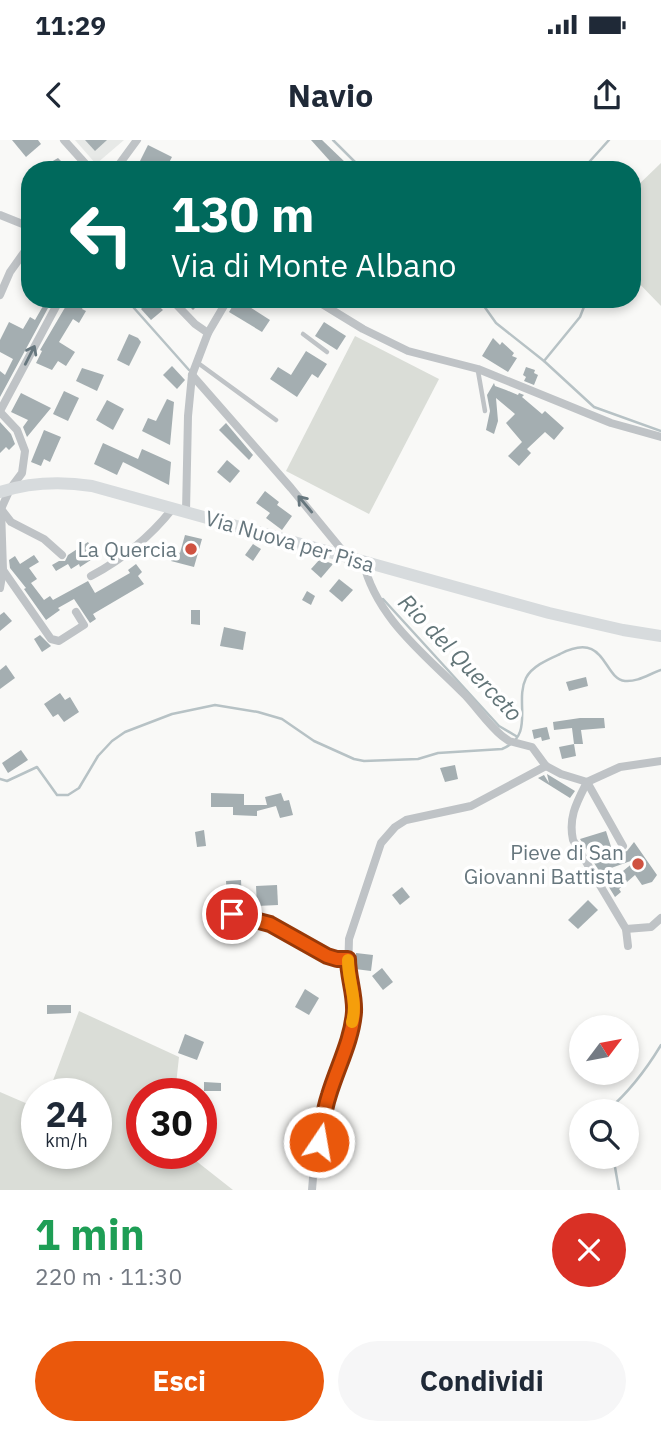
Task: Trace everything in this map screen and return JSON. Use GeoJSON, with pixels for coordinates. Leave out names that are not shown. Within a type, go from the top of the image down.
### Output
{"type":"FeatureCollection","features":[{"type":"Feature","properties":{"kind":"main road","name":"Via Nuova per Pisa"},"geometry":{"type":"LineString","coordinates":[[5,490],[45,482],[78,484],[549,614],[661,636]]}},
{"type":"Feature","properties":{"kind":"street"},"geometry":{"type":"LineString","coordinates":[[64,140],[83,161]]}},
{"type":"Feature","properties":{"kind":"street"},"geometry":{"type":"LineString","coordinates":[[122,161],[137,140]]}},
{"type":"Feature","properties":{"kind":"street"},"geometry":{"type":"LineString","coordinates":[[0,215],[21,223]]}},
{"type":"Feature","properties":{"kind":"street"},"geometry":{"type":"LineString","coordinates":[[0,295],[9,272],[21,256]]}},
{"type":"Feature","properties":{"kind":"street"},"geometry":{"type":"LineString","coordinates":[[0,588],[3,570],[1,509],[5,490],[22,473],[24,451],[17,430],[0,411],[55,308]]}},
{"type":"Feature","properties":{"kind":"street"},"geometry":{"type":"LineString","coordinates":[[180,308],[208,333]]}},
{"type":"Feature","properties":{"kind":"street"},"geometry":{"type":"LineString","coordinates":[[91,576],[138,544],[180,510],[192,375],[208,333],[223,308]]}},
{"type":"Feature","properties":{"kind":"street"},"geometry":{"type":"LineString","coordinates":[[329,308],[363,329],[408,351],[478,369],[611,423],[661,437]]}},
{"type":"Feature","properties":{"kind":"street"},"geometry":{"type":"LineString","coordinates":[[192,375],[348,558]]}},
{"type":"Feature","properties":{"kind":"street"},"geometry":{"type":"LineString","coordinates":[[1,509],[10,522],[44,539],[62,555]]}},
{"type":"Feature","properties":{"kind":"street"},"geometry":{"type":"LineString","coordinates":[[363,561],[373,590],[400,631],[467,697],[496,731],[513,742],[532,747],[546,766],[587,782],[622,846]]}},
{"type":"Feature","properties":{"kind":"street"},"geometry":{"type":"LineString","coordinates":[[3,570],[51,639],[59,641],[84,625],[76,612]]}},
{"type":"Feature","properties":{"kind":"street"},"geometry":{"type":"LineString","coordinates":[[628,946],[626,929],[573,840],[570,825],[572,813],[587,782],[620,767],[661,761]]}},
{"type":"Feature","properties":{"kind":"street"},"geometry":{"type":"LineString","coordinates":[[312,1190],[314,1166],[329,1095],[354,1014],[354,994],[348,975],[349,939],[381,843],[387,833],[406,820],[482,802],[546,766]]}},
{"type":"Feature","properties":{"kind":"street"},"geometry":{"type":"LineString","coordinates":[[218,915],[232,914],[256,919],[327,956],[348,959]]}},
{"type":"Feature","properties":{"kind":"street"},"geometry":{"type":"LineString","coordinates":[[626,929],[651,927],[661,918]]}},
{"type":"Feature","properties":{"kind":"lane"},"geometry":{"type":"LineString","coordinates":[[303,334],[327,352]]}},
{"type":"Feature","properties":{"kind":"lane"},"geometry":{"type":"LineString","coordinates":[[197,362],[276,420]]}},
{"type":"Feature","properties":{"kind":"lane"},"geometry":{"type":"LineString","coordinates":[[478,369],[485,411]]}},
{"type":"Feature","properties":{"kind":"shaded area"},"geometry":{"type":"Polygon","coordinates":[[[75,140],[124,140],[100,161],[93,161],[75,140]]]}},
{"type":"Feature","properties":{"kind":"shaded area"},"geometry":{"type":"Polygon","coordinates":[[[661,163],[661,306],[641,285],[641,182],[661,163]]]}},
{"type":"Feature","properties":{"kind":"shaded area"},"geometry":{"type":"Polygon","coordinates":[[[355,336],[439,379],[369,514],[286,471],[355,336]]]}},
{"type":"Feature","properties":{"kind":"shaded area"},"geometry":{"type":"Polygon","coordinates":[[[79,1011],[179,1057],[177,1078],[126,1078],[126,1169],[206,1169],[233,1190],[0,1190],[0,1092],[21,1101],[21,1169],[112,1169],[112,1078],[54,1078],[79,1011]]]}},
{"type":"Feature","properties":{"kind":"building"},"geometry":{"type":"Polygon","coordinates":[[[12,140],[38,140],[41,144],[26,157],[12,140]]]}},
{"type":"Feature","properties":{"kind":"building"},"geometry":{"type":"Polygon","coordinates":[[[85,140],[107,140],[95,151],[85,140]]]}},
{"type":"Feature","properties":{"kind":"building"},"geometry":{"type":"Polygon","coordinates":[[[311,140],[322,140],[344,161],[330,161],[311,140]]]}},
{"type":"Feature","properties":{"kind":"building"},"geometry":{"type":"Polygon","coordinates":[[[148,145],[172,157],[170,161],[140,161],[148,145]]]}},
{"type":"Feature","properties":{"kind":"building"},"geometry":{"type":"Polygon","coordinates":[[[42,308],[48,308],[0,397],[0,371],[5,375],[13,359],[0,352],[0,340],[9,322],[23,329],[30,317],[35,320],[42,308]]]}},
{"type":"Feature","properties":{"kind":"building"},"geometry":{"type":"Polygon","coordinates":[[[65,308],[82,308],[86,311],[79,323],[73,319],[59,342],[75,352],[66,366],[58,361],[52,370],[36,363],[42,351],[40,350],[65,308]]]}},
{"type":"Feature","properties":{"kind":"building"},"geometry":{"type":"Polygon","coordinates":[[[161,308],[163,310],[151,320],[141,309],[161,308]]]}},
{"type":"Feature","properties":{"kind":"building"},"geometry":{"type":"Polygon","coordinates":[[[231,308],[251,308],[270,320],[262,332],[229,312],[231,308]]]}},
{"type":"Feature","properties":{"kind":"building"},"geometry":{"type":"Polygon","coordinates":[[[324,322],[346,336],[337,350],[315,336],[324,322]]]}},
{"type":"Feature","properties":{"kind":"building"},"geometry":{"type":"Polygon","coordinates":[[[129,334],[141,342],[129,366],[117,360],[129,334]]]}},
{"type":"Feature","properties":{"kind":"building"},"geometry":{"type":"Polygon","coordinates":[[[493,338],[500,345],[502,342],[514,353],[512,356],[517,358],[508,372],[482,356],[493,338]]]}},
{"type":"Feature","properties":{"kind":"building"},"geometry":{"type":"Polygon","coordinates":[[[306,351],[327,364],[318,378],[312,374],[297,397],[270,379],[278,367],[291,375],[306,351]]]}},
{"type":"Feature","properties":{"kind":"building"},"geometry":{"type":"Polygon","coordinates":[[[172,366],[185,380],[177,389],[163,375],[172,366]]]}},
{"type":"Feature","properties":{"kind":"building"},"geometry":{"type":"Polygon","coordinates":[[[526,367],[535,370],[534,373],[538,375],[534,385],[524,381],[526,367]]]}},
{"type":"Feature","properties":{"kind":"building"},"geometry":{"type":"Polygon","coordinates":[[[82,368],[104,375],[97,391],[76,381],[82,368]]]}},
{"type":"Feature","properties":{"kind":"building"},"geometry":{"type":"Polygon","coordinates":[[[494,383],[495,386],[524,395],[522,397],[542,414],[545,411],[564,428],[554,440],[545,432],[527,449],[531,453],[519,466],[508,456],[522,442],[506,423],[515,414],[496,398],[498,421],[494,434],[486,430],[490,411],[487,395],[494,383]]]}},
{"type":"Feature","properties":{"kind":"building"},"geometry":{"type":"Polygon","coordinates":[[[64,391],[79,398],[68,421],[53,414],[64,391]]]}},
{"type":"Feature","properties":{"kind":"building"},"geometry":{"type":"Polygon","coordinates":[[[21,393],[51,408],[27,437],[23,427],[28,420],[11,412],[21,393]]]}},
{"type":"Feature","properties":{"kind":"building"},"geometry":{"type":"Polygon","coordinates":[[[167,399],[174,402],[170,445],[142,431],[148,418],[156,421],[167,399]]]}},
{"type":"Feature","properties":{"kind":"building"},"geometry":{"type":"Polygon","coordinates":[[[107,400],[124,409],[113,430],[96,420],[107,400]]]}},
{"type":"Feature","properties":{"kind":"building"},"geometry":{"type":"Polygon","coordinates":[[[0,422],[11,434],[15,444],[0,453],[0,422]]]}},
{"type":"Feature","properties":{"kind":"building"},"geometry":{"type":"Polygon","coordinates":[[[226,423],[253,455],[249,460],[219,430],[226,423]]]}},
{"type":"Feature","properties":{"kind":"building"},"geometry":{"type":"Polygon","coordinates":[[[44,430],[61,437],[50,462],[44,459],[41,466],[31,462],[44,430]]]}},
{"type":"Feature","properties":{"kind":"building"},"geometry":{"type":"Polygon","coordinates":[[[103,443],[138,459],[142,449],[171,462],[169,485],[123,462],[117,475],[94,464],[103,443]]]}},
{"type":"Feature","properties":{"kind":"building"},"geometry":{"type":"Polygon","coordinates":[[[227,460],[240,471],[230,483],[217,472],[227,460]]]}},
{"type":"Feature","properties":{"kind":"building"},"geometry":{"type":"Polygon","coordinates":[[[265,491],[279,502],[277,505],[292,516],[282,530],[266,518],[270,513],[256,503],[265,491]]]}},
{"type":"Feature","properties":{"kind":"building"},"geometry":{"type":"Polygon","coordinates":[[[185,535],[202,539],[194,567],[171,561],[173,551],[180,553],[185,535]]]}},
{"type":"Feature","properties":{"kind":"building"},"geometry":{"type":"Polygon","coordinates":[[[88,542],[97,556],[80,567],[79,564],[71,569],[68,564],[56,571],[52,565],[65,561],[68,555],[88,542]]]}},
{"type":"Feature","properties":{"kind":"building"},"geometry":{"type":"Polygon","coordinates":[[[253,544],[261,549],[253,561],[245,555],[253,544]]]}},
{"type":"Feature","properties":{"kind":"building"},"geometry":{"type":"Polygon","coordinates":[[[34,555],[39,562],[29,568],[37,579],[31,583],[44,600],[50,596],[53,600],[88,581],[95,593],[130,573],[128,570],[136,564],[142,572],[138,576],[144,584],[93,614],[96,619],[90,623],[74,599],[58,608],[60,610],[46,620],[10,568],[9,560],[15,556],[20,564],[34,555]]]}},
{"type":"Feature","properties":{"kind":"building"},"geometry":{"type":"Polygon","coordinates":[[[320,559],[333,564],[321,578],[311,569],[320,559]]]}},
{"type":"Feature","properties":{"kind":"building"},"geometry":{"type":"Polygon","coordinates":[[[339,579],[353,590],[342,602],[329,591],[339,579]]]}},
{"type":"Feature","properties":{"kind":"building"},"geometry":{"type":"Polygon","coordinates":[[[307,591],[315,596],[311,605],[302,600],[307,591]]]}},
{"type":"Feature","properties":{"kind":"building"},"geometry":{"type":"Polygon","coordinates":[[[191,610],[200,610],[200,625],[191,624],[191,610]]]}},
{"type":"Feature","properties":{"kind":"building"},"geometry":{"type":"Polygon","coordinates":[[[4,612],[12,621],[0,631],[0,615],[4,612]]]}},
{"type":"Feature","properties":{"kind":"building"},"geometry":{"type":"Polygon","coordinates":[[[224,627],[246,632],[243,650],[220,646],[224,627]]]}},
{"type":"Feature","properties":{"kind":"building"},"geometry":{"type":"Polygon","coordinates":[[[40,635],[51,646],[42,652],[34,639],[40,635]]]}},
{"type":"Feature","properties":{"kind":"building"},"geometry":{"type":"Polygon","coordinates":[[[6,665],[15,678],[0,689],[0,670],[6,665]]]}},
{"type":"Feature","properties":{"kind":"building"},"geometry":{"type":"Polygon","coordinates":[[[586,677],[588,686],[569,691],[566,682],[586,677]]]}},
{"type":"Feature","properties":{"kind":"building"},"geometry":{"type":"Polygon","coordinates":[[[60,693],[65,700],[70,697],[79,712],[64,722],[58,714],[53,717],[44,704],[60,693]]]}},
{"type":"Feature","properties":{"kind":"building"},"geometry":{"type":"Polygon","coordinates":[[[604,718],[605,728],[581,730],[583,744],[574,744],[572,728],[554,730],[553,722],[604,718]]]}},
{"type":"Feature","properties":{"kind":"building"},"geometry":{"type":"Polygon","coordinates":[[[547,727],[550,739],[534,739],[532,730],[547,727]]]}},
{"type":"Feature","properties":{"kind":"building"},"geometry":{"type":"Polygon","coordinates":[[[574,744],[576,756],[562,759],[559,747],[574,744]]]}},
{"type":"Feature","properties":{"kind":"building"},"geometry":{"type":"Polygon","coordinates":[[[21,750],[28,760],[8,773],[2,763],[21,750]]]}},
{"type":"Feature","properties":{"kind":"building"},"geometry":{"type":"Polygon","coordinates":[[[455,765],[458,779],[445,782],[440,768],[455,765]]]}},
{"type":"Feature","properties":{"kind":"building"},"geometry":{"type":"Polygon","coordinates":[[[547,774],[575,791],[570,798],[538,778],[544,775],[549,783],[547,774]]]}},
{"type":"Feature","properties":{"kind":"building"},"geometry":{"type":"Polygon","coordinates":[[[211,793],[244,794],[244,805],[267,805],[265,797],[281,793],[284,801],[289,800],[293,815],[280,818],[276,806],[257,811],[257,816],[233,815],[233,807],[211,807],[211,793]]]}},
{"type":"Feature","properties":{"kind":"building"},"geometry":{"type":"Polygon","coordinates":[[[204,830],[206,846],[197,847],[195,832],[204,830]]]}},
{"type":"Feature","properties":{"kind":"building"},"geometry":{"type":"Polygon","coordinates":[[[606,831],[614,856],[627,851],[634,842],[657,875],[652,882],[642,885],[635,875],[619,889],[621,892],[615,897],[607,884],[639,858],[600,872],[594,863],[591,849],[587,850],[580,839],[606,831]]]}},
{"type":"Feature","properties":{"kind":"building"},"geometry":{"type":"Polygon","coordinates":[[[241,880],[242,901],[227,901],[226,881],[241,880]]]}},
{"type":"Feature","properties":{"kind":"building"},"geometry":{"type":"Polygon","coordinates":[[[277,885],[278,905],[257,906],[256,886],[277,885]]]}},
{"type":"Feature","properties":{"kind":"building"},"geometry":{"type":"Polygon","coordinates":[[[402,887],[410,897],[400,905],[392,895],[402,887]]]}},
{"type":"Feature","properties":{"kind":"building"},"geometry":{"type":"Polygon","coordinates":[[[588,900],[598,910],[578,929],[568,920],[588,900]]]}},
{"type":"Feature","properties":{"kind":"building"},"geometry":{"type":"Polygon","coordinates":[[[356,953],[373,955],[371,971],[355,969],[356,953]]]}},
{"type":"Feature","properties":{"kind":"building"},"geometry":{"type":"Polygon","coordinates":[[[382,968],[393,982],[383,990],[372,976],[382,968]]]}},
{"type":"Feature","properties":{"kind":"building"},"geometry":{"type":"Polygon","coordinates":[[[305,989],[319,998],[309,1015],[295,1007],[305,989]]]}},
{"type":"Feature","properties":{"kind":"building"},"geometry":{"type":"Polygon","coordinates":[[[47,1005],[71,1005],[71,1013],[47,1014],[47,1005]]]}},
{"type":"Feature","properties":{"kind":"building"},"geometry":{"type":"Polygon","coordinates":[[[185,1034],[204,1042],[197,1060],[178,1053],[185,1034]]]}},
{"type":"Feature","properties":{"kind":"building"},"geometry":{"type":"Polygon","coordinates":[[[217,1083],[221,1083],[221,1091],[217,1091],[217,1083]]]}},
{"type":"Feature","properties":{"kind":"waterway"},"geometry":{"type":"LineString","coordinates":[[333,140],[354,161]]}},
{"type":"Feature","properties":{"kind":"waterway"},"geometry":{"type":"LineString","coordinates":[[590,161],[609,140]]}},
{"type":"Feature","properties":{"kind":"waterway","name":"Rio del Querceto"},"geometry":{"type":"LineString","coordinates":[[134,308],[189,370]]}},
{"type":"Feature","properties":{"kind":"waterway"},"geometry":{"type":"LineString","coordinates":[[485,308],[496,323],[544,361],[594,407],[661,431]]}},
{"type":"Feature","properties":{"kind":"waterway"},"geometry":{"type":"LineString","coordinates":[[544,361],[580,317],[584,308]]}},
{"type":"Feature","properties":{"kind":"waterway","name":"Rio del Querceto"},"geometry":{"type":"LineString","coordinates":[[383,599],[499,726],[516,736]]}},
{"type":"Feature","properties":{"kind":"waterway"},"geometry":{"type":"LineString","coordinates":[[0,779],[7,781],[37,767],[57,795],[68,795],[79,788],[98,756],[125,732],[172,714],[215,705],[282,719],[314,741],[364,761],[418,759],[438,753],[502,749],[512,743],[521,727],[526,678],[536,666],[551,658],[575,648],[587,648],[602,657],[612,672],[625,681],[639,679],[661,670]]}},
{"type":"Feature","properties":{"kind":"waterway"},"geometry":{"type":"LineString","coordinates":[[620,1099],[637,1080],[661,1045]]}},
{"type":"Feature","properties":{"kind":"waterway"},"geometry":{"type":"LineString","coordinates":[[615,1169],[619,1190]]}},
{"type":"Feature","properties":{"kind":"slow traffic"},"geometry":{"type":"LineString","coordinates":[[348,960],[348,975],[354,994],[352,1022]]}},
{"type":"Feature","properties":{"kind":"place","name":"La Quercia"},"geometry":{"type":"Point","coordinates":[191,549]}},
{"type":"Feature","properties":{"kind":"place","name":"Pieve di San Giovanni Battista"},"geometry":{"type":"Point","coordinates":[638,864]}},
{"type":"Feature","properties":{"kind":"route"},"geometry":{"type":"LineString","coordinates":[[232,914],[270,924],[327,956],[348,959],[348,975],[354,994],[354,1014],[329,1095],[319,1142]]}}]}
